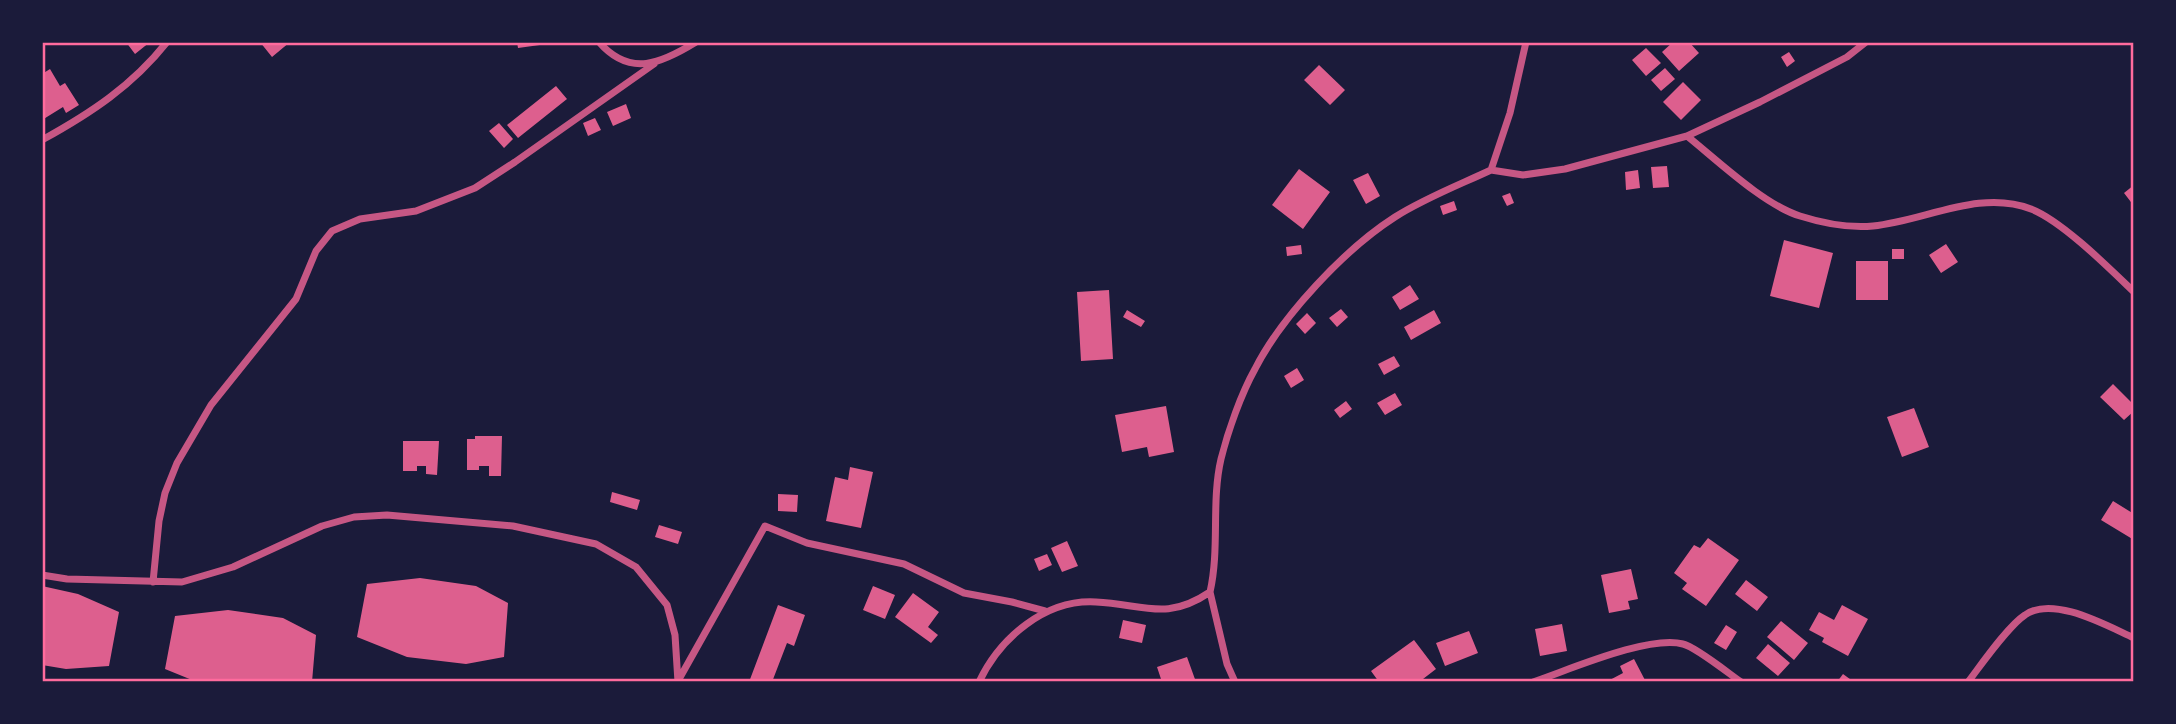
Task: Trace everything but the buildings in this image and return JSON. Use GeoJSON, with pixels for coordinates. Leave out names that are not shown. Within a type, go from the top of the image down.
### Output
{"type":"FeatureCollection","features":[{"type":"Feature","properties":{"kind":"street"},"geometry":{"type":"LineString","coordinates":[[42,140],[75,122],[127,86],[167,42]]}},
{"type":"Feature","properties":{"kind":"street"},"geometry":{"type":"LineString","coordinates":[[599,42],[606,50],[629,64],[654,64]]}},
{"type":"Feature","properties":{"kind":"street"},"geometry":{"type":"LineString","coordinates":[[153,582],[159,521],[165,493],[177,463],[211,405],[296,299],[316,251],[332,231],[360,219],[416,211],[475,188],[654,64],[676,55],[696,42]]}},
{"type":"Feature","properties":{"kind":"street"},"geometry":{"type":"LineString","coordinates":[[1491,170],[1510,113],[1525,42]]}},
{"type":"Feature","properties":{"kind":"street"},"geometry":{"type":"LineString","coordinates":[[1235,682],[1227,664],[1210,592],[1214,572],[1221,461],[1254,370],[1271,341],[1331,272],[1376,229],[1419,203],[1491,170],[1523,175],[1565,169],[1687,135],[1847,57],[1866,42]]}},
{"type":"Feature","properties":{"kind":"street"},"geometry":{"type":"LineString","coordinates":[[1687,135],[1755,191],[1796,215],[1828,223],[1873,226],[1978,204],[2006,203],[2030,209],[2052,219],[2134,292]]}},
{"type":"Feature","properties":{"kind":"street"},"geometry":{"type":"LineString","coordinates":[[42,575],[67,579],[182,582],[233,567],[322,526],[354,517],[387,515],[513,526],[596,544],[636,567],[667,605],[675,635],[678,682]]}},
{"type":"Feature","properties":{"kind":"street"},"geometry":{"type":"LineString","coordinates":[[678,682],[765,526],[807,543],[904,565],[964,593],[1045,611]]}},
{"type":"Feature","properties":{"kind":"street"},"geometry":{"type":"LineString","coordinates":[[979,682],[991,661],[1016,632],[1045,611],[1073,602],[1165,610],[1185,606],[1210,592]]}},
{"type":"Feature","properties":{"kind":"street"},"geometry":{"type":"LineString","coordinates":[[1968,682],[2025,614],[2043,608],[2088,617],[2134,638]]}},
{"type":"Feature","properties":{"kind":"street"},"geometry":{"type":"LineString","coordinates":[[1533,682],[1642,645],[1662,642],[1685,644],[1741,682]]}}]}
